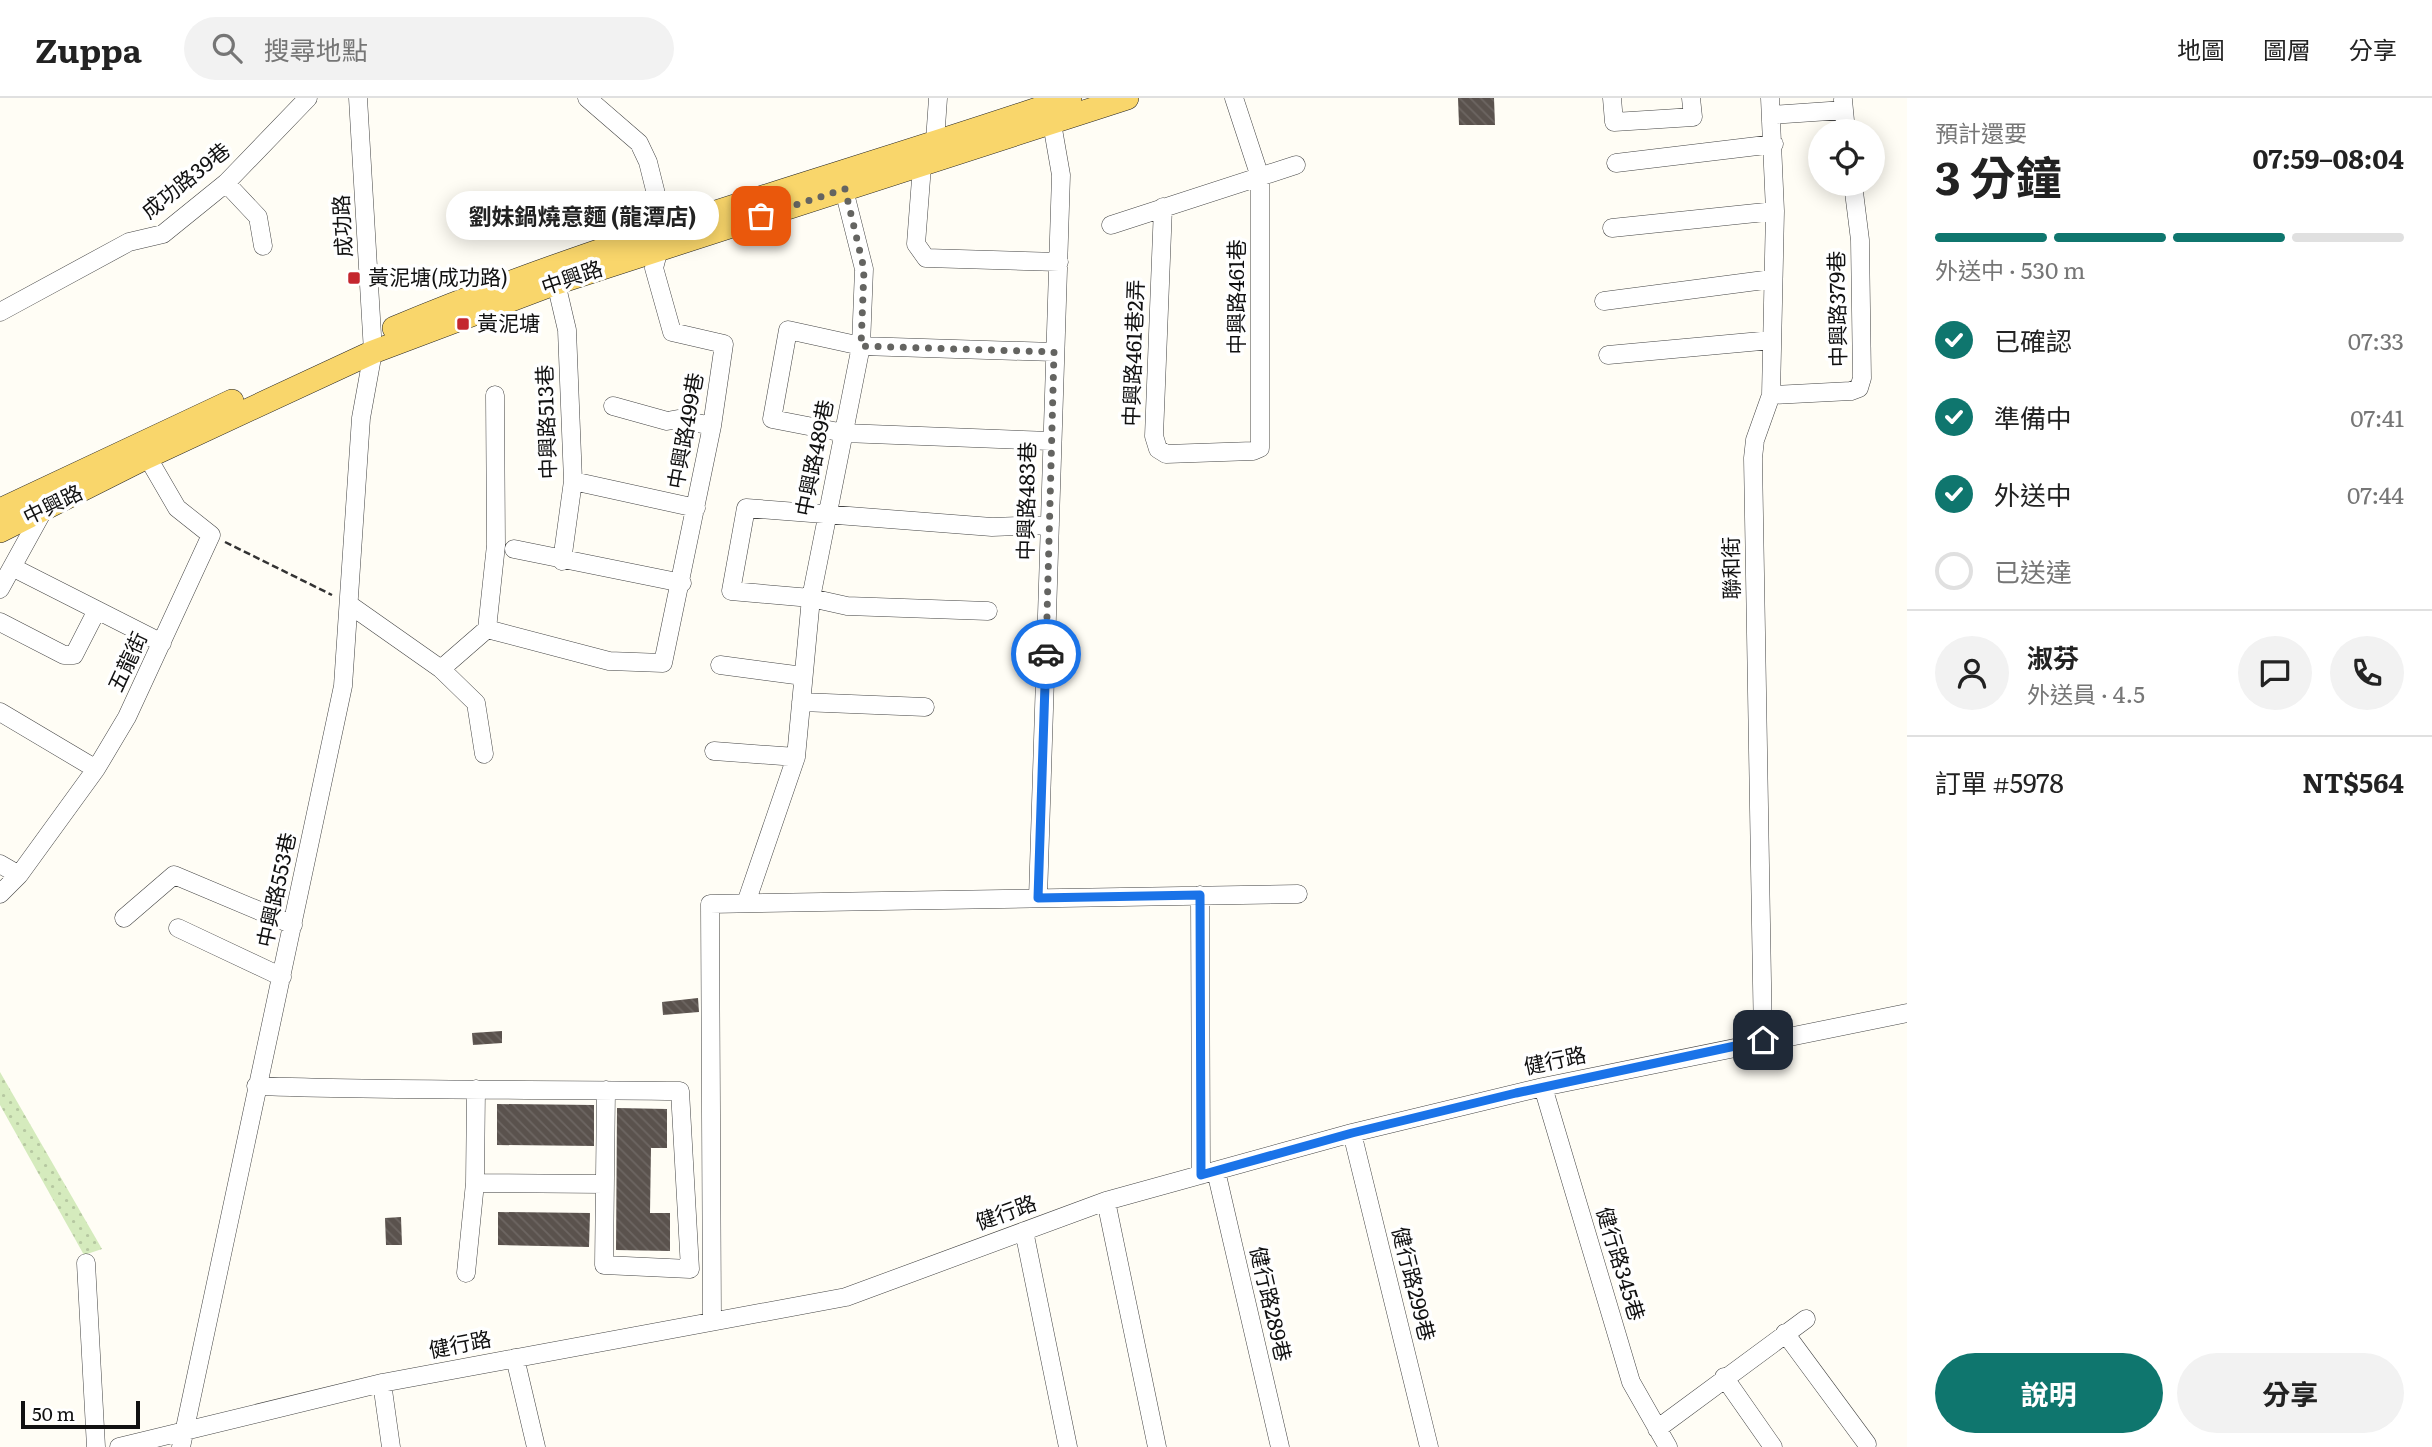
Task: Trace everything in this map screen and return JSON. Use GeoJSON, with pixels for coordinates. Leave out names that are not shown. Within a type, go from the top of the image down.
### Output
{"type":"FeatureCollection","features":[{"type":"Feature","properties":{"kind":"main road","name":"中興路"},"geometry":{"type":"LineString","coordinates":[[0,510],[143,450],[497,285],[659,241],[842,180],[932,156],[1057,109],[1127,98]]}},
{"type":"Feature","properties":{"kind":"main road","name":"中興路"},"geometry":{"type":"LineString","coordinates":[[372,344],[556,283],[659,241]]}},
{"type":"Feature","properties":{"kind":"main road","name":"中興路"},"geometry":{"type":"LineString","coordinates":[[0,531],[43,511],[143,450]]}},
{"type":"Feature","properties":{"kind":"street","name":"成功路39巷"},"geometry":{"type":"LineString","coordinates":[[0,312],[129,242],[163,234],[226,183],[307,98]]}},
{"type":"Feature","properties":{"kind":"street","name":"成功路"},"geometry":{"type":"LineString","coordinates":[[358,98],[372,344]]}},
{"type":"Feature","properties":{"kind":"street"},"geometry":{"type":"LineString","coordinates":[[587,98],[639,143],[648,162],[656,195],[659,241]]}},
{"type":"Feature","properties":{"kind":"street"},"geometry":{"type":"LineString","coordinates":[[938,98],[932,156],[916,244],[926,258],[1059,262]]}},
{"type":"Feature","properties":{"kind":"street","name":"中興路461巷"},"geometry":{"type":"LineString","coordinates":[[1208,452],[1259,448],[1259,177],[1234,98]]}},
{"type":"Feature","properties":{"kind":"street"},"geometry":{"type":"LineString","coordinates":[[1612,98],[1614,122],[1650,122],[1693,117],[1691,98]]}},
{"type":"Feature","properties":{"kind":"street"},"geometry":{"type":"LineString","coordinates":[[1771,106],[1843,104]]}},
{"type":"Feature","properties":{"kind":"street","name":"聯和街"},"geometry":{"type":"LineString","coordinates":[[1763,1040],[1753,458],[1755,440],[1771,396],[1775,211],[1771,106]]}},
{"type":"Feature","properties":{"kind":"street","name":"中興路483巷"},"geometry":{"type":"LineString","coordinates":[[1038,898],[1059,262],[1061,175],[1057,109]]}},
{"type":"Feature","properties":{"kind":"street"},"geometry":{"type":"LineString","coordinates":[[1616,163],[1774,144]]}},
{"type":"Feature","properties":{"kind":"street"},"geometry":{"type":"LineString","coordinates":[[1111,225],[1296,165]]}},
{"type":"Feature","properties":{"kind":"street","name":"中興路489巷"},"geometry":{"type":"LineString","coordinates":[[746,903],[796,757],[811,598],[861,346],[864,269],[842,180]]}},
{"type":"Feature","properties":{"kind":"street"},"geometry":{"type":"LineString","coordinates":[[226,183],[258,217],[264,246]]}},
{"type":"Feature","properties":{"kind":"street","name":"中興路379巷"},"geometry":{"type":"LineString","coordinates":[[1771,396],[1851,391],[1859,387],[1862,378],[1860,240],[1854,196]]}},
{"type":"Feature","properties":{"kind":"street","name":"中興路461巷2弄"},"geometry":{"type":"LineString","coordinates":[[1163,207],[1154,436],[1158,449],[1166,454],[1208,452]]}},
{"type":"Feature","properties":{"kind":"street"},"geometry":{"type":"LineString","coordinates":[[1612,228],[1775,211]]}},
{"type":"Feature","properties":{"kind":"street","name":"中興路499巷"},"geometry":{"type":"LineString","coordinates":[[486,629],[609,660],[663,663],[682,583],[712,426],[724,344],[671,332],[654,268],[659,241]]}},
{"type":"Feature","properties":{"kind":"street"},"geometry":{"type":"LineString","coordinates":[[1604,301],[1772,279]]}},
{"type":"Feature","properties":{"kind":"street","name":"中興路513巷"},"geometry":{"type":"LineString","coordinates":[[556,283],[567,330],[573,481],[562,561]]}},
{"type":"Feature","properties":{"kind":"street"},"geometry":{"type":"LineString","coordinates":[[1051,441],[844,433],[772,419],[788,330],[861,346],[1054,352]]}},
{"type":"Feature","properties":{"kind":"street"},"geometry":{"type":"LineString","coordinates":[[1608,355],[1772,340]]}},
{"type":"Feature","properties":{"kind":"street","name":"中興路553巷"},"geometry":{"type":"LineString","coordinates":[[184,1442],[343,686],[360,418],[372,344]]}},
{"type":"Feature","properties":{"kind":"street"},"geometry":{"type":"LineString","coordinates":[[441,669],[486,629],[496,545],[495,396]]}},
{"type":"Feature","properties":{"kind":"street"},"geometry":{"type":"LineString","coordinates":[[613,406],[667,421],[678,419],[712,426]]}},
{"type":"Feature","properties":{"kind":"street"},"geometry":{"type":"LineString","coordinates":[[143,450],[177,508],[211,535]]}},
{"type":"Feature","properties":{"kind":"street"},"geometry":{"type":"LineString","coordinates":[[573,481],[696,508]]}},
{"type":"Feature","properties":{"kind":"street"},"geometry":{"type":"LineString","coordinates":[[988,611],[847,606],[811,598],[731,591],[746,508],[992,527],[1050,525]]}},
{"type":"Feature","properties":{"kind":"street"},"geometry":{"type":"LineString","coordinates":[[0,589],[43,511]]}},
{"type":"Feature","properties":{"kind":"street","name":"五龍街"},"geometry":{"type":"LineString","coordinates":[[0,894],[19,876],[96,769],[127,717],[211,535]]}},
{"type":"Feature","properties":{"kind":"street"},"geometry":{"type":"LineString","coordinates":[[513,549],[682,583]]}},
{"type":"Feature","properties":{"kind":"street"},"geometry":{"type":"LineString","coordinates":[[12,567],[162,643]]}},
{"type":"Feature","properties":{"kind":"street"},"geometry":{"type":"LineString","coordinates":[[350,605],[441,669],[476,703],[484,754]]}},
{"type":"Feature","properties":{"kind":"street"},"geometry":{"type":"LineString","coordinates":[[0,622],[64,655],[74,655],[97,610]]}},
{"type":"Feature","properties":{"kind":"street"},"geometry":{"type":"LineString","coordinates":[[720,665],[803,676]]}},
{"type":"Feature","properties":{"kind":"street"},"geometry":{"type":"LineString","coordinates":[[801,702],[925,707]]}},
{"type":"Feature","properties":{"kind":"street"},"geometry":{"type":"LineString","coordinates":[[0,712],[96,769]]}},
{"type":"Feature","properties":{"kind":"street"},"geometry":{"type":"LineString","coordinates":[[714,751],[796,757]]}},
{"type":"Feature","properties":{"kind":"street"},"geometry":{"type":"LineString","coordinates":[[0,864],[19,876]]}},
{"type":"Feature","properties":{"kind":"street"},"geometry":{"type":"LineString","coordinates":[[124,918],[174,876],[293,925]]}},
{"type":"Feature","properties":{"kind":"street"},"geometry":{"type":"LineString","coordinates":[[712,1321],[710,904],[1298,894]]}},
{"type":"Feature","properties":{"kind":"street","name":"健行路289巷"},"geometry":{"type":"LineString","coordinates":[[1200,895],[1209,1173],[1280,1447]]}},
{"type":"Feature","properties":{"kind":"street"},"geometry":{"type":"LineString","coordinates":[[178,928],[282,977]]}},
{"type":"Feature","properties":{"kind":"street","name":"健行路"},"geometry":{"type":"LineString","coordinates":[[119,1447],[184,1442],[382,1383],[846,1297],[1106,1201],[1352,1133],[1543,1087],[1763,1040],[1907,1013]]}},
{"type":"Feature","properties":{"kind":"street"},"geometry":{"type":"LineString","coordinates":[[257,1086],[394,1091],[476,1089],[606,1090],[680,1091],[690,1269],[604,1265],[606,1090]]}},
{"type":"Feature","properties":{"kind":"street","name":"健行路345巷"},"geometry":{"type":"LineString","coordinates":[[1543,1087],[1631,1382],[1668,1447]]}},
{"type":"Feature","properties":{"kind":"street"},"geometry":{"type":"LineString","coordinates":[[466,1273],[475,1183],[476,1089]]}},
{"type":"Feature","properties":{"kind":"street","name":"健行路299巷"},"geometry":{"type":"LineString","coordinates":[[1352,1133],[1429,1447]]}},
{"type":"Feature","properties":{"kind":"street"},"geometry":{"type":"LineString","coordinates":[[475,1183],[605,1184]]}},
{"type":"Feature","properties":{"kind":"street"},"geometry":{"type":"LineString","coordinates":[[1106,1201],[1157,1447]]}},
{"type":"Feature","properties":{"kind":"street"},"geometry":{"type":"LineString","coordinates":[[1024,1231],[1068,1447]]}},
{"type":"Feature","properties":{"kind":"street"},"geometry":{"type":"LineString","coordinates":[[86,1263],[96,1447]]}},
{"type":"Feature","properties":{"kind":"street"},"geometry":{"type":"LineString","coordinates":[[1657,1429],[1806,1319]]}},
{"type":"Feature","properties":{"kind":"street"},"geometry":{"type":"LineString","coordinates":[[1785,1333],[1867,1444]]}},
{"type":"Feature","properties":{"kind":"street"},"geometry":{"type":"LineString","coordinates":[[515,1358],[536,1447]]}},
{"type":"Feature","properties":{"kind":"street"},"geometry":{"type":"LineString","coordinates":[[1724,1377],[1773,1447]]}},
{"type":"Feature","properties":{"kind":"street"},"geometry":{"type":"LineString","coordinates":[[382,1383],[391,1447]]}},
{"type":"Feature","properties":{"kind":"path"},"geometry":{"type":"LineString","coordinates":[[211,535],[350,605]]}},
{"type":"Feature","properties":{"kind":"green space"},"geometry":{"type":"Polygon","coordinates":[[[0,1072],[102,1249],[84,1255],[0,1105],[0,1072]]]}},
{"type":"Feature","properties":{"kind":"building"},"geometry":{"type":"Polygon","coordinates":[[[1458,98],[1494,98],[1495,125],[1459,125],[1458,98]]]}},
{"type":"Feature","properties":{"kind":"building"},"geometry":{"type":"Polygon","coordinates":[[[698,998],[699,1012],[663,1015],[662,1002],[698,998]]]}},
{"type":"Feature","properties":{"kind":"building"},"geometry":{"type":"Polygon","coordinates":[[[502,1031],[502,1043],[473,1045],[472,1033],[502,1031]]]}},
{"type":"Feature","properties":{"kind":"building"},"geometry":{"type":"Polygon","coordinates":[[[497,1104],[594,1105],[594,1146],[497,1145],[497,1104]]]}},
{"type":"Feature","properties":{"kind":"building"},"geometry":{"type":"Polygon","coordinates":[[[617,1108],[667,1109],[667,1148],[651,1148],[650,1213],[670,1213],[670,1251],[616,1250],[617,1108]]]}},
{"type":"Feature","properties":{"kind":"building"},"geometry":{"type":"Polygon","coordinates":[[[498,1212],[590,1213],[589,1247],[498,1245],[498,1212]]]}},
{"type":"Feature","properties":{"kind":"building"},"geometry":{"type":"Polygon","coordinates":[[[401,1217],[402,1245],[386,1245],[385,1218],[401,1217]]]}},
{"type":"Feature","properties":{"kind":"way so far"},"geometry":{"type":"LineString","coordinates":[[761,216],[845,189],[864,269],[861,346],[1054,352],[1046,654]]}},
{"type":"Feature","properties":{"kind":"place","name":"劉妹鍋燒意麵 (龍潭店)"},"geometry":{"type":"Point","coordinates":[761,216]}},
{"type":"Feature","properties":{"kind":"place","name":"黃泥塘(成功路)"},"geometry":{"type":"Point","coordinates":[354,278]}},
{"type":"Feature","properties":{"kind":"place","name":"黃泥塘"},"geometry":{"type":"Point","coordinates":[463,324]}},
{"type":"Feature","properties":{"kind":"route"},"geometry":{"type":"LineString","coordinates":[[1046,654],[1038,898],[1200,895],[1201,1175],[1352,1133],[1516,1093],[1763,1040]]}}]}
